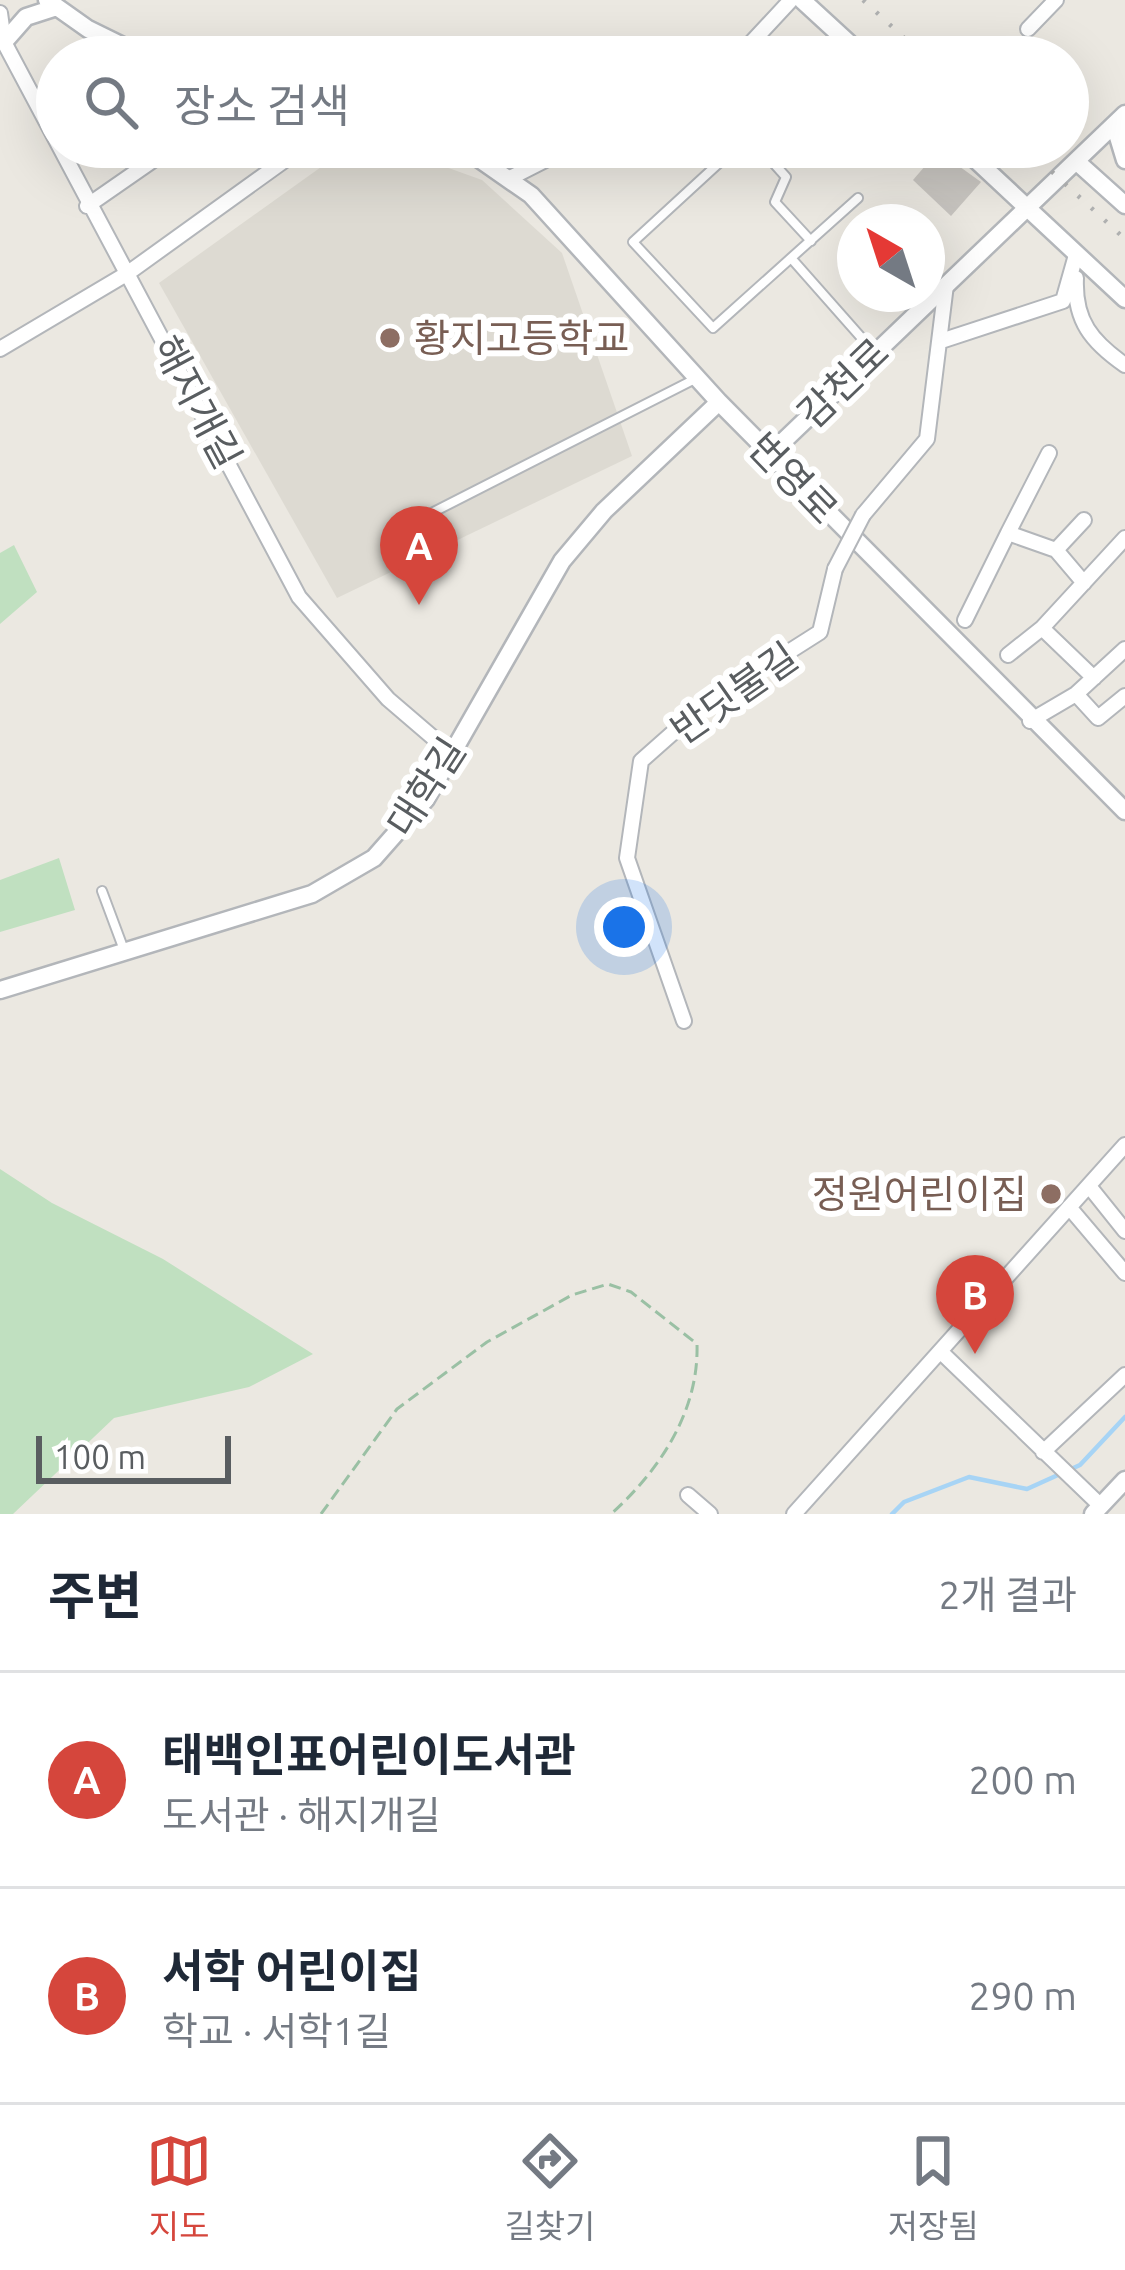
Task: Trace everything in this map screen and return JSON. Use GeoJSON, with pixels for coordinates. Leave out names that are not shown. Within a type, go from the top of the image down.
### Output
{"type":"FeatureCollection","features":[{"type":"Feature","properties":{"kind":"street"},"geometry":{"type":"LineString","coordinates":[[758,36],[791,0]]}},
{"type":"Feature","properties":{"kind":"street"},"geometry":{"type":"LineString","coordinates":[[802,0],[841,36]]}},
{"type":"Feature","properties":{"kind":"street"},"geometry":{"type":"LineString","coordinates":[[1028,29],[1056,0]]}},
{"type":"Feature","properties":{"kind":"street"},"geometry":{"type":"LineString","coordinates":[[2,38],[26,17],[52,4],[108,36]]}},
{"type":"Feature","properties":{"kind":"street","name":"해지개길"},"geometry":{"type":"LineString","coordinates":[[0,13],[2,38],[36,105]]}},
{"type":"Feature","properties":{"kind":"street"},"geometry":{"type":"LineString","coordinates":[[1124,112],[1118,137],[1125,160]]}},
{"type":"Feature","properties":{"kind":"street","name":"감천로"},"geometry":{"type":"LineString","coordinates":[[1089,148],[1124,112]]}},
{"type":"Feature","properties":{"kind":"street","name":"해지개길"},"geometry":{"type":"LineString","coordinates":[[68,168],[299,597],[388,699],[451,753]]}},
{"type":"Feature","properties":{"kind":"street"},"geometry":{"type":"LineString","coordinates":[[87,206],[142,168]]}},
{"type":"Feature","properties":{"kind":"street"},"geometry":{"type":"LineString","coordinates":[[0,349],[128,273],[274,168]]}},
{"type":"Feature","properties":{"kind":"street","name":"번영로"},"geometry":{"type":"LineString","coordinates":[[497,168],[512,177],[718,402],[1030,721],[1125,811]]}},
{"type":"Feature","properties":{"kind":"street"},"geometry":{"type":"LineString","coordinates":[[512,177],[530,168]]}},
{"type":"Feature","properties":{"kind":"street"},"geometry":{"type":"LineString","coordinates":[[985,168],[1125,299]]}},
{"type":"Feature","properties":{"kind":"street","name":"감천로"},"geometry":{"type":"LineString","coordinates":[[770,454],[1069,168]]}},
{"type":"Feature","properties":{"kind":"street"},"geometry":{"type":"LineString","coordinates":[[1084,168],[1125,206]]}},
{"type":"Feature","properties":{"kind":"street"},"geometry":{"type":"LineString","coordinates":[[946,285],[941,340],[1063,301],[1076,255]]}},
{"type":"Feature","properties":{"kind":"street"},"geometry":{"type":"LineString","coordinates":[[1076,255],[1075,305],[1092,342],[1125,365]]}},
{"type":"Feature","properties":{"kind":"street","name":"반딧불길"},"geometry":{"type":"LineString","coordinates":[[684,1021],[627,858],[641,761],[702,707],[820,632],[835,569],[863,515],[927,440],[941,340]]}},
{"type":"Feature","properties":{"kind":"street","name":"대학길"},"geometry":{"type":"LineString","coordinates":[[0,989],[312,894],[345,877],[404,831],[562,561],[604,511],[718,402]]}},
{"type":"Feature","properties":{"kind":"street"},"geometry":{"type":"LineString","coordinates":[[965,620],[1049,453]]}},
{"type":"Feature","properties":{"kind":"street"},"geometry":{"type":"LineString","coordinates":[[1056,550],[1084,520]]}},
{"type":"Feature","properties":{"kind":"street"},"geometry":{"type":"LineString","coordinates":[[1008,533],[1056,550],[1084,583]]}},
{"type":"Feature","properties":{"kind":"street"},"geometry":{"type":"LineString","coordinates":[[1008,655],[1042,628],[1125,538]]}},
{"type":"Feature","properties":{"kind":"street"},"geometry":{"type":"LineString","coordinates":[[1042,628],[1094,678]]}},
{"type":"Feature","properties":{"kind":"street"},"geometry":{"type":"LineString","coordinates":[[1030,721],[1076,694],[1125,649]]}},
{"type":"Feature","properties":{"kind":"street"},"geometry":{"type":"LineString","coordinates":[[1076,694],[1098,718],[1125,696]]}},
{"type":"Feature","properties":{"kind":"street"},"geometry":{"type":"LineString","coordinates":[[794,1514],[1125,1145]]}},
{"type":"Feature","properties":{"kind":"street"},"geometry":{"type":"LineString","coordinates":[[1089,1186],[1125,1231]]}},
{"type":"Feature","properties":{"kind":"street"},"geometry":{"type":"LineString","coordinates":[[1069,1207],[1125,1273]]}},
{"type":"Feature","properties":{"kind":"street"},"geometry":{"type":"LineString","coordinates":[[941,1352],[1097,1510],[1125,1480]]}},
{"type":"Feature","properties":{"kind":"street"},"geometry":{"type":"LineString","coordinates":[[1043,1452],[1125,1375]]}},
{"type":"Feature","properties":{"kind":"street"},"geometry":{"type":"LineString","coordinates":[[688,1495],[710,1514]]}},
{"type":"Feature","properties":{"kind":"lane"},"geometry":{"type":"LineString","coordinates":[[714,168],[633,242],[713,328],[858,198]]}},
{"type":"Feature","properties":{"kind":"lane"},"geometry":{"type":"LineString","coordinates":[[778,168],[786,177],[775,202],[811,241]]}},
{"type":"Feature","properties":{"kind":"lane"},"geometry":{"type":"LineString","coordinates":[[791,258],[874,353]]}},
{"type":"Feature","properties":{"kind":"lane"},"geometry":{"type":"LineString","coordinates":[[402,528],[696,378]]}},
{"type":"Feature","properties":{"kind":"lane"},"geometry":{"type":"LineString","coordinates":[[102,891],[124,952]]}},
{"type":"Feature","properties":{"kind":"path"},"geometry":{"type":"LineString","coordinates":[[321,1514],[397,1408],[424,1386],[487,1342],[572,1295],[608,1284],[632,1292],[698,1344],[698,1372],[670,1446],[611,1514]]}},
{"type":"Feature","properties":{"kind":"shaded area","name":"황지고등학교"},"geometry":{"type":"Polygon","coordinates":[[[320,168],[449,168],[482,180],[562,253],[632,456],[337,598],[159,283],[320,168]]]}},
{"type":"Feature","properties":{"kind":"green space"},"geometry":{"type":"Polygon","coordinates":[[[14,545],[37,592],[0,624],[0,553],[14,545]]]}},
{"type":"Feature","properties":{"kind":"green space"},"geometry":{"type":"Polygon","coordinates":[[[59,858],[75,910],[0,932],[0,880],[59,858]]]}},
{"type":"Feature","properties":{"kind":"green space"},"geometry":{"type":"Polygon","coordinates":[[[0,1169],[52,1203],[163,1259],[313,1354],[249,1387],[114,1418],[13,1514],[0,1514],[0,1169]]]}},
{"type":"Feature","properties":{"kind":"building"},"geometry":{"type":"Polygon","coordinates":[[[923,168],[962,168],[981,182],[951,216],[945,204],[938,204],[913,180],[923,168]]]}},
{"type":"Feature","properties":{"kind":"waterway"},"geometry":{"type":"LineString","coordinates":[[892,1514],[904,1502],[969,1477],[1027,1489],[1080,1465],[1125,1417]]}},
{"type":"Feature","properties":{"kind":"railway"},"geometry":{"type":"LineString","coordinates":[[863,0],[902,36]]}},
{"type":"Feature","properties":{"kind":"railway"},"geometry":{"type":"LineString","coordinates":[[1048,168],[1125,239]]}},
{"type":"Feature","properties":{"kind":"place","name":"황지고등학교"},"geometry":{"type":"Point","coordinates":[390,338]}},
{"type":"Feature","properties":{"kind":"place","name":"태백인표어린이도서관"},"geometry":{"type":"Point","coordinates":[419,605]}},
{"type":"Feature","properties":{"kind":"place","name":"정원어린이집"},"geometry":{"type":"Point","coordinates":[1051,1194]}},
{"type":"Feature","properties":{"kind":"place","name":"서학 어린이집"},"geometry":{"type":"Point","coordinates":[975,1354]}}]}
